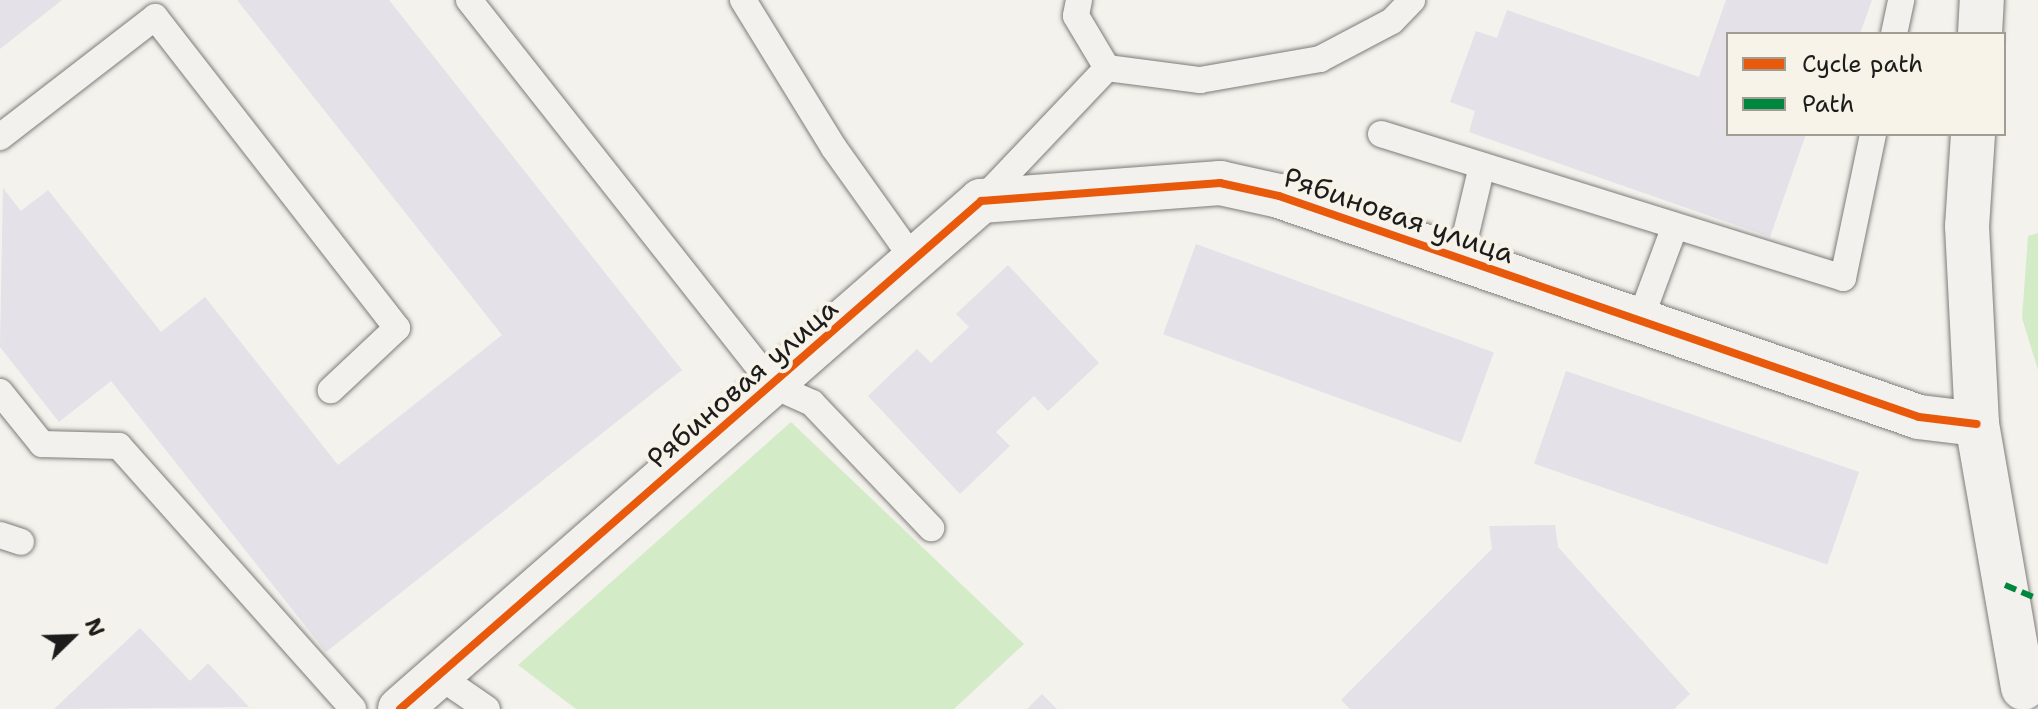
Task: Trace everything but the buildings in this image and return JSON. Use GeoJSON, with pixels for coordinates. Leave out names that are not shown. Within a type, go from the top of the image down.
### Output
{"type":"FeatureCollection","features":[{"type":"Feature","properties":{"kind":"street"},"geometry":{"type":"LineString","coordinates":[[1980,32],[1982,0]]}},
{"type":"Feature","properties":{"kind":"street"},"geometry":{"type":"LineString","coordinates":[[1973,136],[1967,226],[1977,424],[2023,688]]}},
{"type":"Feature","properties":{"kind":"street","name":"Рябиновая улица"},"geometry":{"type":"LineString","coordinates":[[400,709],[774,386],[981,201],[1220,183],[1279,196],[1919,417],[1977,424]]}},
{"type":"Feature","properties":{"kind":"lane"},"geometry":{"type":"LineString","coordinates":[[469,0],[774,386],[812,403],[931,528]]}},
{"type":"Feature","properties":{"kind":"lane"},"geometry":{"type":"LineString","coordinates":[[743,0],[834,148],[914,260]]}},
{"type":"Feature","properties":{"kind":"lane"},"geometry":{"type":"LineString","coordinates":[[1079,0],[1076,16],[1107,68]]}},
{"type":"Feature","properties":{"kind":"lane"},"geometry":{"type":"LineString","coordinates":[[1107,68],[1200,80],[1320,59],[1392,21],[1412,0]]}},
{"type":"Feature","properties":{"kind":"lane"},"geometry":{"type":"LineString","coordinates":[[1894,32],[1901,0]]}},
{"type":"Feature","properties":{"kind":"lane"},"geometry":{"type":"LineString","coordinates":[[0,137],[155,17],[397,328],[331,390]]}},
{"type":"Feature","properties":{"kind":"lane"},"geometry":{"type":"LineString","coordinates":[[981,201],[1107,68]]}},
{"type":"Feature","properties":{"kind":"lane"},"geometry":{"type":"LineString","coordinates":[[1381,134],[1843,278],[1873,136]]}},
{"type":"Feature","properties":{"kind":"lane"},"geometry":{"type":"LineString","coordinates":[[1460,259],[1482,166]]}},
{"type":"Feature","properties":{"kind":"lane"},"geometry":{"type":"LineString","coordinates":[[1640,320],[1675,226]]}},
{"type":"Feature","properties":{"kind":"lane"},"geometry":{"type":"LineString","coordinates":[[0,392],[42,444],[119,446],[353,709]]}},
{"type":"Feature","properties":{"kind":"lane"},"geometry":{"type":"LineString","coordinates":[[439,676],[487,709]]}},
{"type":"Feature","properties":{"kind":"green space"},"geometry":{"type":"Polygon","coordinates":[[[2038,233],[2038,370],[2022,318],[2028,236],[2038,233]]]}},
{"type":"Feature","properties":{"kind":"green space"},"geometry":{"type":"Polygon","coordinates":[[[791,422],[1024,644],[954,709],[576,709],[518,665],[791,422]]]}},
{"type":"Feature","properties":{"kind":"marked path"},"geometry":{"type":"LineString","coordinates":[[2005,585],[2038,599]]}},
{"type":"Feature","properties":{"kind":"cycle path"},"geometry":{"type":"LineString","coordinates":[[400,709],[981,201],[1220,183],[1279,196],[1919,417],[1977,424]]}}]}
